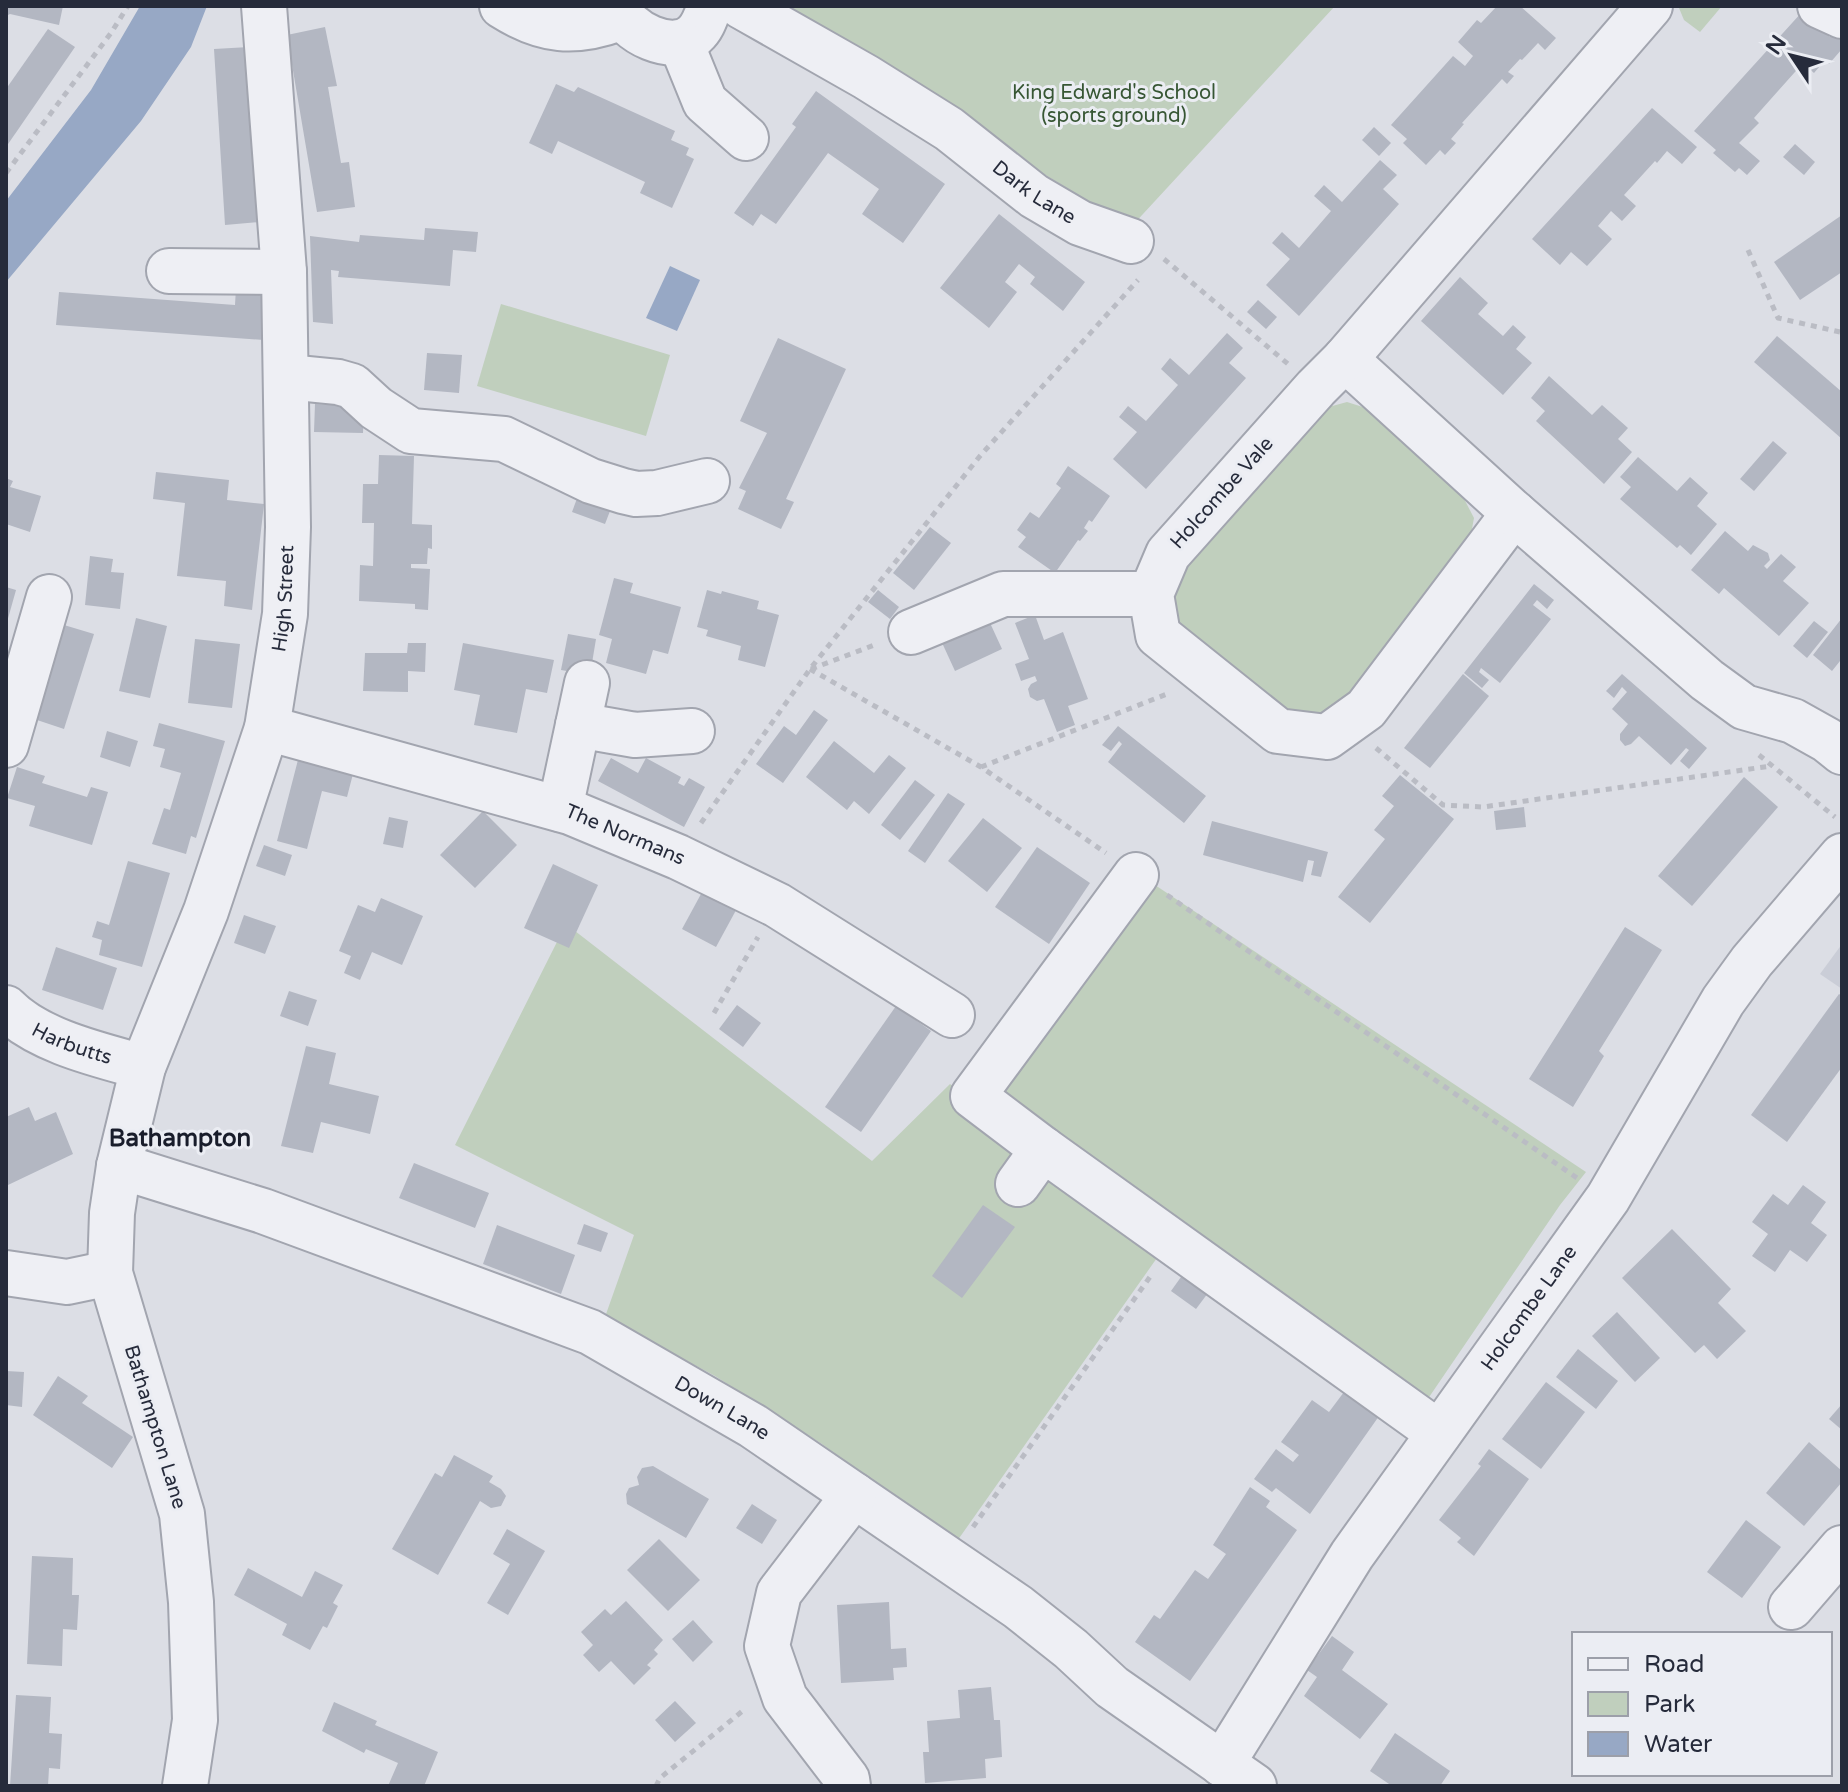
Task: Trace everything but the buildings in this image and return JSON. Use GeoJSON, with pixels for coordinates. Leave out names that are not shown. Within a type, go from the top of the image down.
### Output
{"type":"FeatureCollection","features":[{"type":"Feature","properties":{"kind":"street","name":"High Street"},"geometry":{"type":"LineString","coordinates":[[119,1166],[143,1067],[206,911],[267,728],[285,614],[288,527],[284,272],[264,6]]}},
{"type":"Feature","properties":{"kind":"street"},"geometry":{"type":"LineString","coordinates":[[502,6],[524,21],[544,27],[598,26],[618,12],[632,29],[667,43],[681,43],[694,36],[710,6]]}},
{"type":"Feature","properties":{"kind":"street","name":"Dark Lane"},"geometry":{"type":"LineString","coordinates":[[741,6],[937,121],[1034,196],[1134,260]]}},
{"type":"Feature","properties":{"kind":"street","name":"Holcombe Vale"},"geometry":{"type":"LineString","coordinates":[[1151,594],[1168,554],[1330,374],[1650,6]]}},
{"type":"Feature","properties":{"kind":"street"},"geometry":{"type":"LineString","coordinates":[[1820,6],[1842,16]]}},
{"type":"Feature","properties":{"kind":"street"},"geometry":{"type":"LineString","coordinates":[[681,43],[688,67],[705,102],[746,138]]}},
{"type":"Feature","properties":{"kind":"street"},"geometry":{"type":"LineString","coordinates":[[169,271],[284,272]]}},
{"type":"Feature","properties":{"kind":"street"},"geometry":{"type":"LineString","coordinates":[[1330,374],[1514,513],[1707,680],[1744,707],[1793,721],[1842,752]]}},
{"type":"Feature","properties":{"kind":"street"},"geometry":{"type":"LineString","coordinates":[[287,377],[352,386],[376,408],[411,431],[504,439],[579,475],[623,491],[657,493],[707,481]]}},
{"type":"Feature","properties":{"kind":"street"},"geometry":{"type":"LineString","coordinates":[[911,632],[1003,594],[1151,594],[1158,635],[1209,678],[1278,731],[1327,737],[1366,709],[1514,513]]}},
{"type":"Feature","properties":{"kind":"street"},"geometry":{"type":"LineString","coordinates":[[6,745],[49,597]]}},
{"type":"Feature","properties":{"kind":"street"},"geometry":{"type":"LineString","coordinates":[[560,809],[587,683]]}},
{"type":"Feature","properties":{"kind":"street"},"geometry":{"type":"LineString","coordinates":[[578,725],[635,735],[692,731]]}},
{"type":"Feature","properties":{"kind":"street","name":"The Normans"},"geometry":{"type":"LineString","coordinates":[[267,728],[560,809],[678,857],[777,905],[952,1015]]}},
{"type":"Feature","properties":{"kind":"street","name":"Holcombe Lane"},"geometry":{"type":"LineString","coordinates":[[1238,1775],[1352,1555],[1608,1198],[1723,1001],[1752,961],[1842,856]]}},
{"type":"Feature","properties":{"kind":"street"},"geometry":{"type":"LineString","coordinates":[[1136,875],[973,1096],[1439,1433]]}},
{"type":"Feature","properties":{"kind":"street","name":"Harbutts"},"geometry":{"type":"LineString","coordinates":[[6,1008],[14,1016],[69,1046],[143,1067]]}},
{"type":"Feature","properties":{"kind":"street"},"geometry":{"type":"LineString","coordinates":[[1018,1184],[1043,1149]]}},
{"type":"Feature","properties":{"kind":"street","name":"Bathampton Lane"},"geometry":{"type":"LineString","coordinates":[[119,1166],[112,1213],[110,1273],[182,1514],[191,1602],[195,1720],[185,1786]]}},
{"type":"Feature","properties":{"kind":"street","name":"Down Lane"},"geometry":{"type":"LineString","coordinates":[[119,1166],[263,1211],[590,1332],[753,1426],[1018,1607],[1112,1687],[1238,1775]]}},
{"type":"Feature","properties":{"kind":"street"},"geometry":{"type":"LineString","coordinates":[[6,1273],[67,1282],[110,1273]]}},
{"type":"Feature","properties":{"kind":"street"},"geometry":{"type":"LineString","coordinates":[[848,1786],[847,1779],[785,1698],[767,1646],[779,1593],[854,1495]]}},
{"type":"Feature","properties":{"kind":"street"},"geometry":{"type":"LineString","coordinates":[[1791,1607],[1836,1567]]}},
{"type":"Feature","properties":{"kind":"path"},"geometry":{"type":"LineString","coordinates":[[6,173],[128,6]]}},
{"type":"Feature","properties":{"kind":"path"},"geometry":{"type":"LineString","coordinates":[[1748,250],[1778,318],[1841,332]]}},
{"type":"Feature","properties":{"kind":"path"},"geometry":{"type":"LineString","coordinates":[[678,857],[810,669],[1134,260],[1160,255],[1330,374]]}},
{"type":"Feature","properties":{"kind":"path"},"geometry":{"type":"LineString","coordinates":[[810,669],[911,632]]}},
{"type":"Feature","properties":{"kind":"path"},"geometry":{"type":"LineString","coordinates":[[810,669],[981,767],[1608,1198]]}},
{"type":"Feature","properties":{"kind":"path"},"geometry":{"type":"LineString","coordinates":[[981,767],[1209,678]]}},
{"type":"Feature","properties":{"kind":"path"},"geometry":{"type":"LineString","coordinates":[[1346,723],[1443,805],[1483,807],[1771,766]]}},
{"type":"Feature","properties":{"kind":"path"},"geometry":{"type":"LineString","coordinates":[[714,1013],[777,905]]}},
{"type":"Feature","properties":{"kind":"path"},"geometry":{"type":"LineString","coordinates":[[971,1530],[1174,1243]]}},
{"type":"Feature","properties":{"kind":"path"},"geometry":{"type":"LineString","coordinates":[[656,1786],[660,1778],[778,1682]]}},
{"type":"Feature","properties":{"kind":"shaded area"},"geometry":{"type":"Polygon","coordinates":[[[1842,944],[1842,989],[1820,974],[1842,944]]]}},
{"type":"Feature","properties":{"kind":"green space","name":"King Edward's School (sports ground)"},"geometry":{"type":"Polygon","coordinates":[[[750,6],[1335,6],[1131,227],[871,69],[750,6]]]}},
{"type":"Feature","properties":{"kind":"green space"},"geometry":{"type":"Polygon","coordinates":[[[1681,6],[1722,6],[1700,32],[1684,20],[1681,6]]]}},
{"type":"Feature","properties":{"kind":"green space"},"geometry":{"type":"Polygon","coordinates":[[[501,304],[670,355],[646,436],[477,386],[501,304]]]}},
{"type":"Feature","properties":{"kind":"green space"},"geometry":{"type":"Polygon","coordinates":[[[1347,402],[1369,409],[1461,493],[1474,518],[1469,545],[1355,698],[1323,721],[1284,716],[1173,626],[1163,596],[1181,562],[1325,408],[1347,402]]]}},
{"type":"Feature","properties":{"kind":"green space"},"geometry":{"type":"Polygon","coordinates":[[[1140,875],[1586,1172],[1560,1205],[1423,1406],[977,1092],[1140,875]]]}},
{"type":"Feature","properties":{"kind":"green space"},"geometry":{"type":"Polygon","coordinates":[[[566,924],[872,1161],[950,1084],[1005,1126],[1011,1158],[1042,1177],[1069,1175],[1164,1248],[955,1544],[822,1444],[715,1376],[605,1317],[634,1235],[455,1145],[566,924]]]}},
{"type":"Feature","properties":{"kind":"water"},"geometry":{"type":"Polygon","coordinates":[[[140,6],[207,6],[191,47],[141,121],[6,282],[6,201],[91,90],[140,6]]]}},
{"type":"Feature","properties":{"kind":"water"},"geometry":{"type":"Polygon","coordinates":[[[670,266],[700,280],[677,331],[646,318],[670,266]]]}},
{"type":"Feature","properties":{"kind":"district","name":"Bathampton"},"geometry":{"type":"Point","coordinates":[180,1138]}}]}
